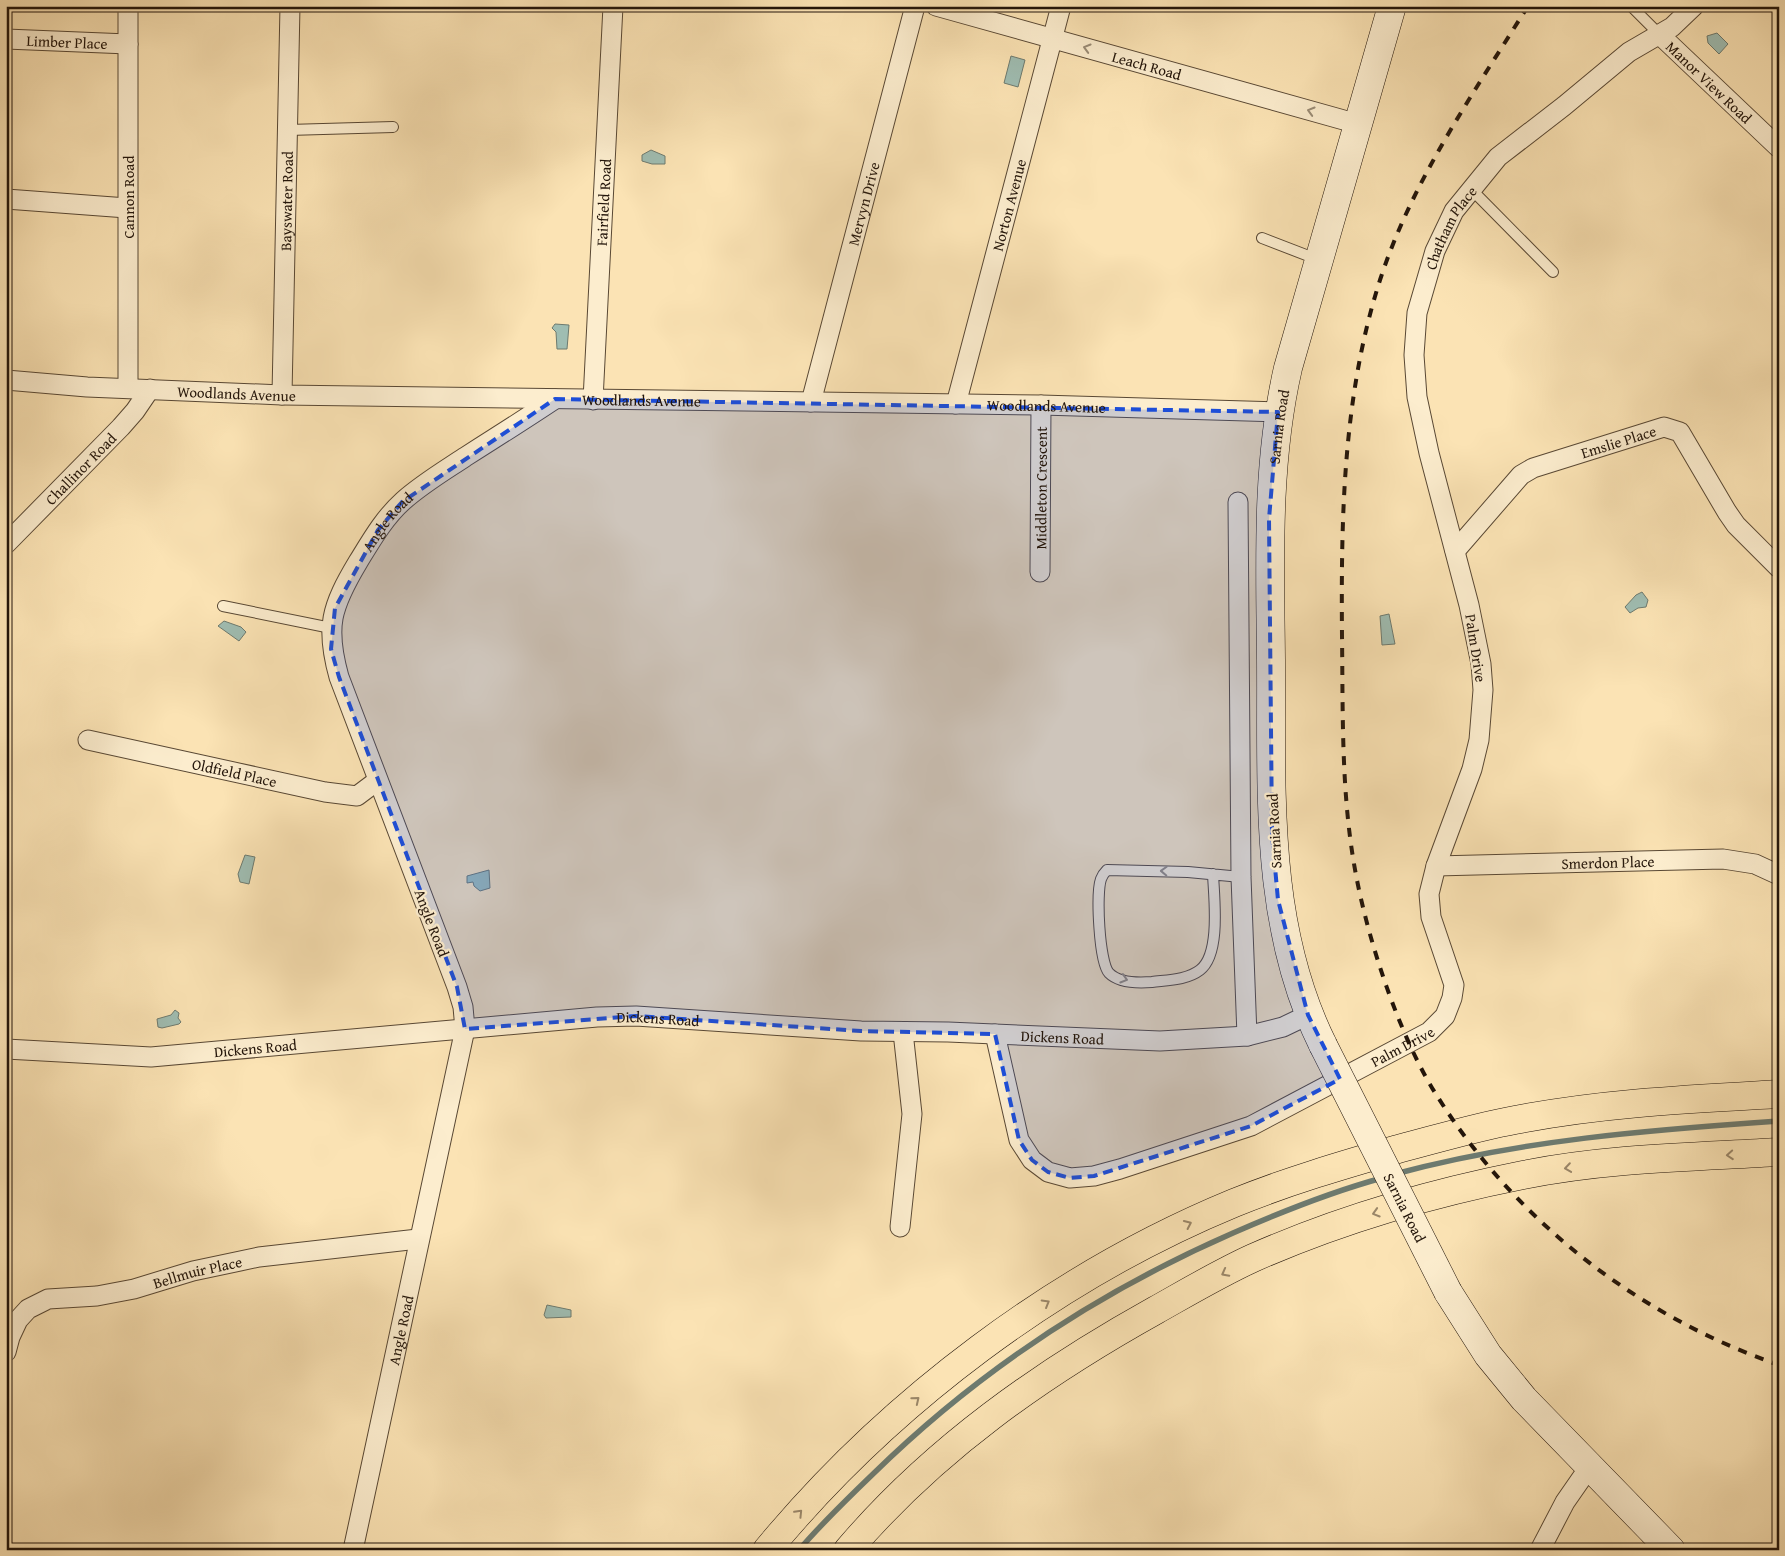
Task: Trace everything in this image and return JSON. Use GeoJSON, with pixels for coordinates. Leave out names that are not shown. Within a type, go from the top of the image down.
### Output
{"type":"FeatureCollection","features":[{"type":"Feature","properties":{"kind":"highway"},"geometry":{"type":"LineString","coordinates":[[768,1550],[795,1517],[895,1416],[960,1363],[1028,1313],[1159,1238],[1225,1207],[1321,1171],[1514,1120],[1612,1105],[1779,1094]]}},
{"type":"Feature","properties":{"kind":"highway"},"geometry":{"type":"LineString","coordinates":[[848,1550],[912,1481],[979,1424],[1037,1382],[1109,1336],[1253,1258],[1340,1224],[1449,1191],[1525,1174],[1598,1164],[1779,1152]]}},
{"type":"Feature","properties":{"kind":"main road","name":"Sarnia Road"},"geometry":{"type":"LineString","coordinates":[[1392,6],[1288,368],[1278,412],[1270,519],[1272,834],[1277,890],[1289,954],[1308,1014],[1448,1292],[1488,1355],[1524,1400],[1671,1550]]}},
{"type":"Feature","properties":{"kind":"street","name":"Cannon Road"},"geometry":{"type":"LineString","coordinates":[[128,6],[128,388]]}},
{"type":"Feature","properties":{"kind":"street","name":"Bayswater Road"},"geometry":{"type":"LineString","coordinates":[[282,396],[290,6]]}},
{"type":"Feature","properties":{"kind":"street","name":"Fairfield Road"},"geometry":{"type":"LineString","coordinates":[[593,400],[613,6]]}},
{"type":"Feature","properties":{"kind":"street","name":"Mervyn Drive"},"geometry":{"type":"LineString","coordinates":[[810,402],[915,6]]}},
{"type":"Feature","properties":{"kind":"street","name":"Leach Road"},"geometry":{"type":"LineString","coordinates":[[936,6],[1358,124]]}},
{"type":"Feature","properties":{"kind":"street","name":"Norton Avenue"},"geometry":{"type":"LineString","coordinates":[[956,404],[1061,6]]}},
{"type":"Feature","properties":{"kind":"street","name":"Chatham Place"},"geometry":{"type":"LineString","coordinates":[[1455,551],[1417,397],[1414,355],[1417,313],[1435,251],[1454,211],[1470,188],[1498,157],[1629,52],[1672,27],[1694,6]]}},
{"type":"Feature","properties":{"kind":"street","name":"Manor View Road"},"geometry":{"type":"LineString","coordinates":[[1660,35],[1779,148]]}},
{"type":"Feature","properties":{"kind":"street","name":"Limber Place"},"geometry":{"type":"LineString","coordinates":[[6,39],[128,44]]}},
{"type":"Feature","properties":{"kind":"street"},"geometry":{"type":"LineString","coordinates":[[6,199],[127,208]]}},
{"type":"Feature","properties":{"kind":"street","name":"Woodlands Avenue"},"geometry":{"type":"LineString","coordinates":[[6,380],[150,390],[282,396],[1041,405],[1278,412]]}},
{"type":"Feature","properties":{"kind":"street","name":"Challinor Road"},"geometry":{"type":"LineString","coordinates":[[6,544],[126,422],[150,390]]}},
{"type":"Feature","properties":{"kind":"street","name":"Angle Road"},"geometry":{"type":"LineString","coordinates":[[353,1550],[418,1239],[465,1029],[463,1007],[457,987],[339,677],[331,649],[331,628],[335,608],[348,580],[378,530],[402,502],[427,482],[555,399]]}},
{"type":"Feature","properties":{"kind":"street","name":"Middleton Crescent"},"geometry":{"type":"LineString","coordinates":[[1040,572],[1041,405]]}},
{"type":"Feature","properties":{"kind":"street","name":"Emslie Place"},"geometry":{"type":"LineString","coordinates":[[1455,551],[1521,475],[1533,468],[1664,426],[1680,432],[1726,512],[1736,525],[1779,568]]}},
{"type":"Feature","properties":{"kind":"street"},"geometry":{"type":"LineString","coordinates":[[1238,502],[1241,877],[1247,1036]]}},
{"type":"Feature","properties":{"kind":"street","name":"Palm Drive"},"geometry":{"type":"LineString","coordinates":[[995,1034],[1020,1140],[1032,1160],[1048,1172],[1070,1178],[1094,1176],[1192,1147],[1251,1126],[1429,1032],[1445,1016],[1452,998],[1454,985],[1429,906],[1429,894],[1436,866],[1472,769],[1482,713],[1481,664],[1455,551]]}},
{"type":"Feature","properties":{"kind":"street"},"geometry":{"type":"LineString","coordinates":[[1239,620],[1271,618]]}},
{"type":"Feature","properties":{"kind":"street","name":"Oldfield Place"},"geometry":{"type":"LineString","coordinates":[[88,740],[325,792],[357,796],[377,781]]}},
{"type":"Feature","properties":{"kind":"street","name":"Smerdon Place"},"geometry":{"type":"LineString","coordinates":[[1436,866],[1723,859],[1754,864],[1779,875]]}},
{"type":"Feature","properties":{"kind":"street","name":"Dickens Road"},"geometry":{"type":"LineString","coordinates":[[6,1049],[151,1057],[597,1017],[636,1016],[861,1032],[995,1034],[1160,1041],[1247,1036],[1283,1027],[1308,1014]]}},
{"type":"Feature","properties":{"kind":"street"},"geometry":{"type":"LineString","coordinates":[[900,1227],[912,1114],[903,1032]]}},
{"type":"Feature","properties":{"kind":"street","name":"Bellmuir Place"},"geometry":{"type":"LineString","coordinates":[[6,1352],[10,1337],[18,1320],[28,1309],[48,1299],[97,1296],[134,1289],[193,1271],[258,1258],[418,1239]]}},
{"type":"Feature","properties":{"kind":"street"},"geometry":{"type":"LineString","coordinates":[[1540,1550],[1565,1502],[1590,1466]]}},
{"type":"Feature","properties":{"kind":"lane"},"geometry":{"type":"LineString","coordinates":[[1631,6],[1660,35]]}},
{"type":"Feature","properties":{"kind":"lane"},"geometry":{"type":"LineString","coordinates":[[288,130],[393,127]]}},
{"type":"Feature","properties":{"kind":"lane"},"geometry":{"type":"LineString","coordinates":[[1470,188],[1553,272]]}},
{"type":"Feature","properties":{"kind":"lane"},"geometry":{"type":"LineString","coordinates":[[1262,238],[1320,260]]}},
{"type":"Feature","properties":{"kind":"lane"},"geometry":{"type":"LineString","coordinates":[[223,606],[331,628]]}},
{"type":"Feature","properties":{"kind":"lane"},"geometry":{"type":"LineString","coordinates":[[1212,874],[1214,930],[1207,963],[1200,970],[1172,980],[1139,983],[1121,980],[1109,974],[1103,962],[1099,899],[1101,879],[1107,870],[1212,874],[1241,877]]}},
{"type":"Feature","properties":{"kind":"highlighted area"},"geometry":{"type":"Polygon","coordinates":[[[555,399],[1278,412],[1269,519],[1272,834],[1278,900],[1308,1015],[1340,1079],[1251,1126],[1094,1176],[1070,1178],[1048,1172],[1032,1160],[1019,1140],[995,1034],[861,1031],[636,1016],[465,1029],[457,987],[339,677],[331,649],[335,608],[378,530],[402,502],[555,399]]]}},
{"type":"Feature","properties":{"kind":"water"},"geometry":{"type":"Polygon","coordinates":[[[1717,33],[1728,44],[1719,54],[1708,43],[1707,36],[1717,33]]]}},
{"type":"Feature","properties":{"kind":"water"},"geometry":{"type":"Polygon","coordinates":[[[1011,56],[1025,60],[1018,87],[1004,83],[1011,56]]]}},
{"type":"Feature","properties":{"kind":"water"},"geometry":{"type":"Polygon","coordinates":[[[651,150],[665,156],[665,164],[652,164],[642,161],[642,155],[651,150]]]}},
{"type":"Feature","properties":{"kind":"water"},"geometry":{"type":"Polygon","coordinates":[[[555,324],[569,325],[567,349],[557,349],[556,332],[552,328],[555,324]]]}},
{"type":"Feature","properties":{"kind":"water"},"geometry":{"type":"Polygon","coordinates":[[[1642,592],[1648,600],[1646,607],[1638,608],[1630,613],[1625,607],[1636,595],[1642,592]]]}},
{"type":"Feature","properties":{"kind":"water"},"geometry":{"type":"Polygon","coordinates":[[[1389,614],[1395,644],[1382,645],[1380,616],[1389,614]]]}},
{"type":"Feature","properties":{"kind":"water"},"geometry":{"type":"Polygon","coordinates":[[[224,621],[241,627],[246,632],[239,641],[218,626],[224,621]]]}},
{"type":"Feature","properties":{"kind":"water"},"geometry":{"type":"Polygon","coordinates":[[[245,855],[255,857],[249,884],[240,882],[238,874],[245,855]]]}},
{"type":"Feature","properties":{"kind":"water"},"geometry":{"type":"Polygon","coordinates":[[[489,870],[490,888],[480,891],[474,886],[473,882],[467,883],[467,876],[489,870]]]}},
{"type":"Feature","properties":{"kind":"water"},"geometry":{"type":"Polygon","coordinates":[[[175,1010],[179,1013],[178,1018],[181,1022],[179,1024],[162,1028],[158,1027],[157,1019],[171,1015],[175,1010]]]}},
{"type":"Feature","properties":{"kind":"water"},"geometry":{"type":"Polygon","coordinates":[[[547,1305],[571,1310],[571,1317],[546,1318],[544,1315],[547,1305]]]}},
{"type":"Feature","properties":{"kind":"waterway"},"geometry":{"type":"LineString","coordinates":[[1395,1174],[1442,1162],[1586,1138],[1682,1128],[1779,1121]]}},
{"type":"Feature","properties":{"kind":"waterway"},"geometry":{"type":"LineString","coordinates":[[799,1550],[845,1501],[913,1436],[997,1368],[1087,1308],[1183,1256],[1233,1233],[1325,1196],[1382,1178]]}},
{"type":"Feature","properties":{"kind":"railway"},"geometry":{"type":"LineString","coordinates":[[1528,6],[1465,105],[1426,173],[1409,208],[1393,243],[1380,280],[1358,367],[1347,456],[1342,546],[1342,696],[1345,786],[1356,875],[1369,931],[1388,991],[1399,1021],[1425,1076],[1471,1144],[1506,1186],[1545,1225],[1587,1260],[1631,1292],[1678,1321],[1728,1345],[1779,1365]]}}]}
